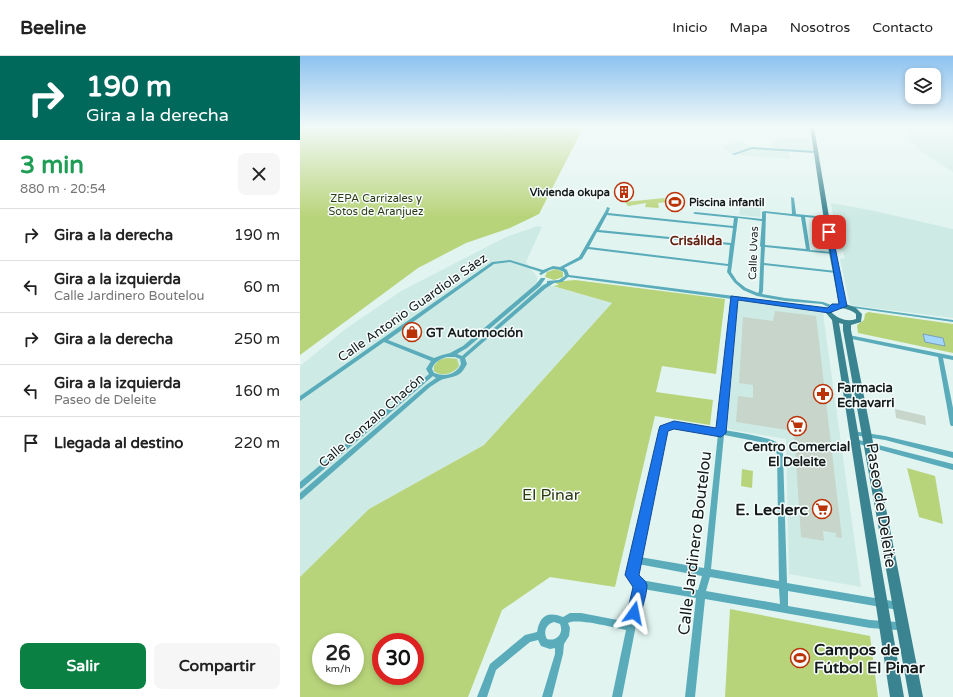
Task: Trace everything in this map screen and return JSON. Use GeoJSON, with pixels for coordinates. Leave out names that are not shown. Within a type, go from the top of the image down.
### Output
{"type":"FeatureCollection","features":[{"type":"Feature","properties":{"kind":"main road"},"geometry":{"type":"LineString","coordinates":[[817,157],[836,272],[845,306],[859,314],[859,320],[847,323],[832,312],[845,306]]}},
{"type":"Feature","properties":{"kind":"main road","name":"Paseo de Deleite"},"geometry":{"type":"LineString","coordinates":[[832,312],[898,697]]}},
{"type":"Feature","properties":{"kind":"main road","name":"Paseo de Deleite"},"geometry":{"type":"LineString","coordinates":[[847,323],[848,337],[868,446],[916,697]]}},
{"type":"Feature","properties":{"kind":"street"},"geometry":{"type":"LineString","coordinates":[[792,198],[794,215],[826,218]]}},
{"type":"Feature","properties":{"kind":"street"},"geometry":{"type":"LineString","coordinates":[[543,279],[541,275],[543,271],[550,268],[561,268],[578,260],[606,214],[608,208]]}},
{"type":"Feature","properties":{"kind":"street","name":"Calle Uvas"},"geometry":{"type":"LineString","coordinates":[[759,295],[761,291],[764,212],[794,215]]}},
{"type":"Feature","properties":{"kind":"street"},"geometry":{"type":"LineString","coordinates":[[694,213],[763,220]]}},
{"type":"Feature","properties":{"kind":"street"},"geometry":{"type":"LineString","coordinates":[[606,214],[734,227]]}},
{"type":"Feature","properties":{"kind":"street"},"geometry":{"type":"LineString","coordinates":[[803,216],[808,250]]}},
{"type":"Feature","properties":{"kind":"street"},"geometry":{"type":"LineString","coordinates":[[736,218],[729,272],[734,279],[746,290],[759,295],[823,303],[832,312]]}},
{"type":"Feature","properties":{"kind":"street"},"geometry":{"type":"LineString","coordinates":[[596,230],[732,244]]}},
{"type":"Feature","properties":{"kind":"street"},"geometry":{"type":"LineString","coordinates":[[762,246],[832,253]]}},
{"type":"Feature","properties":{"kind":"street"},"geometry":{"type":"LineString","coordinates":[[586,248],[730,265]]}},
{"type":"Feature","properties":{"kind":"street","name":"Calle Antonio Guardiola Sáez"},"geometry":{"type":"LineString","coordinates":[[300,399],[493,262],[510,261],[543,271]]}},
{"type":"Feature","properties":{"kind":"street"},"geometry":{"type":"LineString","coordinates":[[762,264],[836,272]]}},
{"type":"Feature","properties":{"kind":"street"},"geometry":{"type":"LineString","coordinates":[[561,268],[566,270],[567,276]]}},
{"type":"Feature","properties":{"kind":"street"},"geometry":{"type":"LineString","coordinates":[[462,358],[544,287],[552,282],[560,281],[567,276],[734,297],[832,312]]}},
{"type":"Feature","properties":{"kind":"street"},"geometry":{"type":"LineString","coordinates":[[543,279],[552,282]]}},
{"type":"Feature","properties":{"kind":"street"},"geometry":{"type":"LineString","coordinates":[[452,354],[462,358],[464,364],[460,371],[450,376],[441,377],[432,374],[429,369],[434,360],[442,356],[452,354],[465,347],[538,285],[543,279]]}},
{"type":"Feature","properties":{"kind":"street","name":"Calle Jardinero Boutelou"},"geometry":{"type":"LineString","coordinates":[[690,697],[701,594],[707,572],[734,297]]}},
{"type":"Feature","properties":{"kind":"street"},"geometry":{"type":"LineString","coordinates":[[845,306],[953,321]]}},
{"type":"Feature","properties":{"kind":"street"},"geometry":{"type":"LineString","coordinates":[[859,314],[866,310],[874,310]]}},
{"type":"Feature","properties":{"kind":"street"},"geometry":{"type":"LineString","coordinates":[[848,337],[953,358]]}},
{"type":"Feature","properties":{"kind":"street"},"geometry":{"type":"LineString","coordinates":[[384,340],[434,360]]}},
{"type":"Feature","properties":{"kind":"street"},"geometry":{"type":"LineString","coordinates":[[940,355],[953,424]]}},
{"type":"Feature","properties":{"kind":"street","name":"Calle Gonzalo Chacón"},"geometry":{"type":"LineString","coordinates":[[300,486],[432,374]]}},
{"type":"Feature","properties":{"kind":"street","name":"Calle Gonzalo Chacón"},"geometry":{"type":"LineString","coordinates":[[300,497],[422,391],[441,377]]}},
{"type":"Feature","properties":{"kind":"street"},"geometry":{"type":"LineString","coordinates":[[784,609],[780,449],[777,445],[771,442],[674,425],[667,426],[662,433],[635,560],[632,575],[635,581],[640,584],[870,624],[902,624]]}},
{"type":"Feature","properties":{"kind":"street"},"geometry":{"type":"LineString","coordinates":[[854,437],[866,434],[953,455]]}},
{"type":"Feature","properties":{"kind":"street"},"geometry":{"type":"LineString","coordinates":[[854,437],[868,446],[953,467]]}},
{"type":"Feature","properties":{"kind":"street"},"geometry":{"type":"LineString","coordinates":[[635,560],[898,606]]}},
{"type":"Feature","properties":{"kind":"street"},"geometry":{"type":"LineString","coordinates":[[617,697],[640,584]]}},
{"type":"Feature","properties":{"kind":"street"},"geometry":{"type":"LineString","coordinates":[[563,621],[570,617],[581,617],[631,627]]}},
{"type":"Feature","properties":{"kind":"street"},"geometry":{"type":"LineString","coordinates":[[552,618],[558,618],[563,621],[566,628],[565,636],[560,642],[554,645],[548,645],[542,641],[540,635],[541,627],[545,621],[552,618]]}},
{"type":"Feature","properties":{"kind":"street"},"geometry":{"type":"LineString","coordinates":[[482,697],[493,667],[528,638],[540,635]]}},
{"type":"Feature","properties":{"kind":"street"},"geometry":{"type":"LineString","coordinates":[[547,697],[559,654],[560,642]]}},
{"type":"Feature","properties":{"kind":"shaded area"},"geometry":{"type":"Polygon","coordinates":[[[761,157],[790,157],[790,159],[761,157]]]}},
{"type":"Feature","properties":{"kind":"shaded area"},"geometry":{"type":"Polygon","coordinates":[[[930,157],[953,157],[953,172],[930,157]]]}},
{"type":"Feature","properties":{"kind":"shaded area"},"geometry":{"type":"Polygon","coordinates":[[[741,203],[761,205],[760,217],[739,215],[741,203]]]}},
{"type":"Feature","properties":{"kind":"shaded area"},"geometry":{"type":"Polygon","coordinates":[[[831,203],[870,210],[953,229],[953,318],[850,305],[840,259],[845,258],[843,251],[838,250],[831,203]]]}},
{"type":"Feature","properties":{"kind":"shaded area"},"geometry":{"type":"Polygon","coordinates":[[[538,226],[542,227],[526,262],[537,277],[537,282],[612,303],[484,445],[369,509],[300,577],[300,366],[344,330],[401,291],[506,237],[538,226]]]}},
{"type":"Feature","properties":{"kind":"shaded area","name":"Centro Comercial El Deleite"},"geometry":{"type":"Polygon","coordinates":[[[738,300],[815,310],[815,312],[823,313],[861,587],[789,574],[786,439],[732,430],[728,429],[727,426],[738,300]]]}},
{"type":"Feature","properties":{"kind":"green space","name":"ZEPA Carrizales y Sotos de Aranjuez"},"geometry":{"type":"Polygon","coordinates":[[[300,157],[568,157],[539,214],[510,228],[466,243],[418,268],[300,355],[300,157]]]}},
{"type":"Feature","properties":{"kind":"green space"},"geometry":{"type":"Polygon","coordinates":[[[664,198],[667,202],[658,203],[659,208],[645,207],[646,203],[628,206],[625,202],[664,198]]]}},
{"type":"Feature","properties":{"kind":"green space"},"geometry":{"type":"Polygon","coordinates":[[[556,269],[563,272],[563,277],[554,280],[545,277],[547,272],[556,269]]]}},
{"type":"Feature","properties":{"kind":"green space","name":"El Pinar"},"geometry":{"type":"Polygon","coordinates":[[[575,280],[725,299],[716,374],[662,366],[656,392],[713,400],[710,425],[655,416],[615,587],[550,577],[502,610],[468,697],[300,697],[300,577],[369,509],[484,445],[612,303],[553,286],[559,285],[554,282],[575,280]]]}},
{"type":"Feature","properties":{"kind":"green space"},"geometry":{"type":"Polygon","coordinates":[[[868,312],[953,324],[953,353],[858,333],[857,325],[864,320],[865,314],[868,312]]]}},
{"type":"Feature","properties":{"kind":"green space"},"geometry":{"type":"Polygon","coordinates":[[[447,358],[457,359],[459,366],[457,369],[447,374],[440,374],[434,371],[434,366],[439,360],[447,358]]]}},
{"type":"Feature","properties":{"kind":"green space"},"geometry":{"type":"Polygon","coordinates":[[[907,468],[935,476],[943,524],[919,517],[907,468]]]}},
{"type":"Feature","properties":{"kind":"green space"},"geometry":{"type":"Polygon","coordinates":[[[742,469],[753,471],[752,488],[741,486],[742,469]]]}},
{"type":"Feature","properties":{"kind":"green space","name":"Campos de Fútbol El Pinar"},"geometry":{"type":"Polygon","coordinates":[[[730,609],[870,636],[878,697],[725,697],[730,609]]]}},
{"type":"Feature","properties":{"kind":"water"},"geometry":{"type":"Polygon","coordinates":[[[923,334],[943,338],[945,346],[925,342],[923,334]]]}},
{"type":"Feature","properties":{"kind":"building","name":"Centro Comercial El Deleite"},"geometry":{"type":"Polygon","coordinates":[[[775,311],[816,316],[842,538],[836,537],[836,533],[823,531],[824,541],[801,537],[794,431],[736,422],[738,396],[753,398],[753,385],[739,383],[743,317],[773,321],[775,311]]]}},
{"type":"Feature","properties":{"kind":"building"},"geometry":{"type":"Polygon","coordinates":[[[895,409],[925,416],[926,425],[896,418],[895,409]]]}},
{"type":"Feature","properties":{"kind":"place","name":"Vivienda okupa"},"geometry":{"type":"Point","coordinates":[624,192]}},
{"type":"Feature","properties":{"kind":"place","name":"Piscina infantil"},"geometry":{"type":"Point","coordinates":[675,202]}},
{"type":"Feature","properties":{"kind":"place","name":"GT Automoción"},"geometry":{"type":"Point","coordinates":[412,332]}},
{"type":"Feature","properties":{"kind":"place","name":"Farmacia Echavarri"},"geometry":{"type":"Point","coordinates":[823,394]}},
{"type":"Feature","properties":{"kind":"place","name":"Centro Comercial El Deleite"},"geometry":{"type":"Point","coordinates":[797,426]}},
{"type":"Feature","properties":{"kind":"place","name":"E. Leclerc"},"geometry":{"type":"Point","coordinates":[822,509]}},
{"type":"Feature","properties":{"kind":"place","name":"Campos de Fútbol El Pinar"},"geometry":{"type":"Point","coordinates":[800,658]}},
{"type":"Feature","properties":{"kind":"district","name":"Crisálida"},"geometry":{"type":"Point","coordinates":[696,240]}},
{"type":"Feature","properties":{"kind":"route"},"geometry":{"type":"LineString","coordinates":[[634,613],[640,584],[635,581],[632,575],[664,429],[667,426],[674,425],[721,433],[734,297],[829,310],[835,306],[843,306],[829,232]]}}]}
